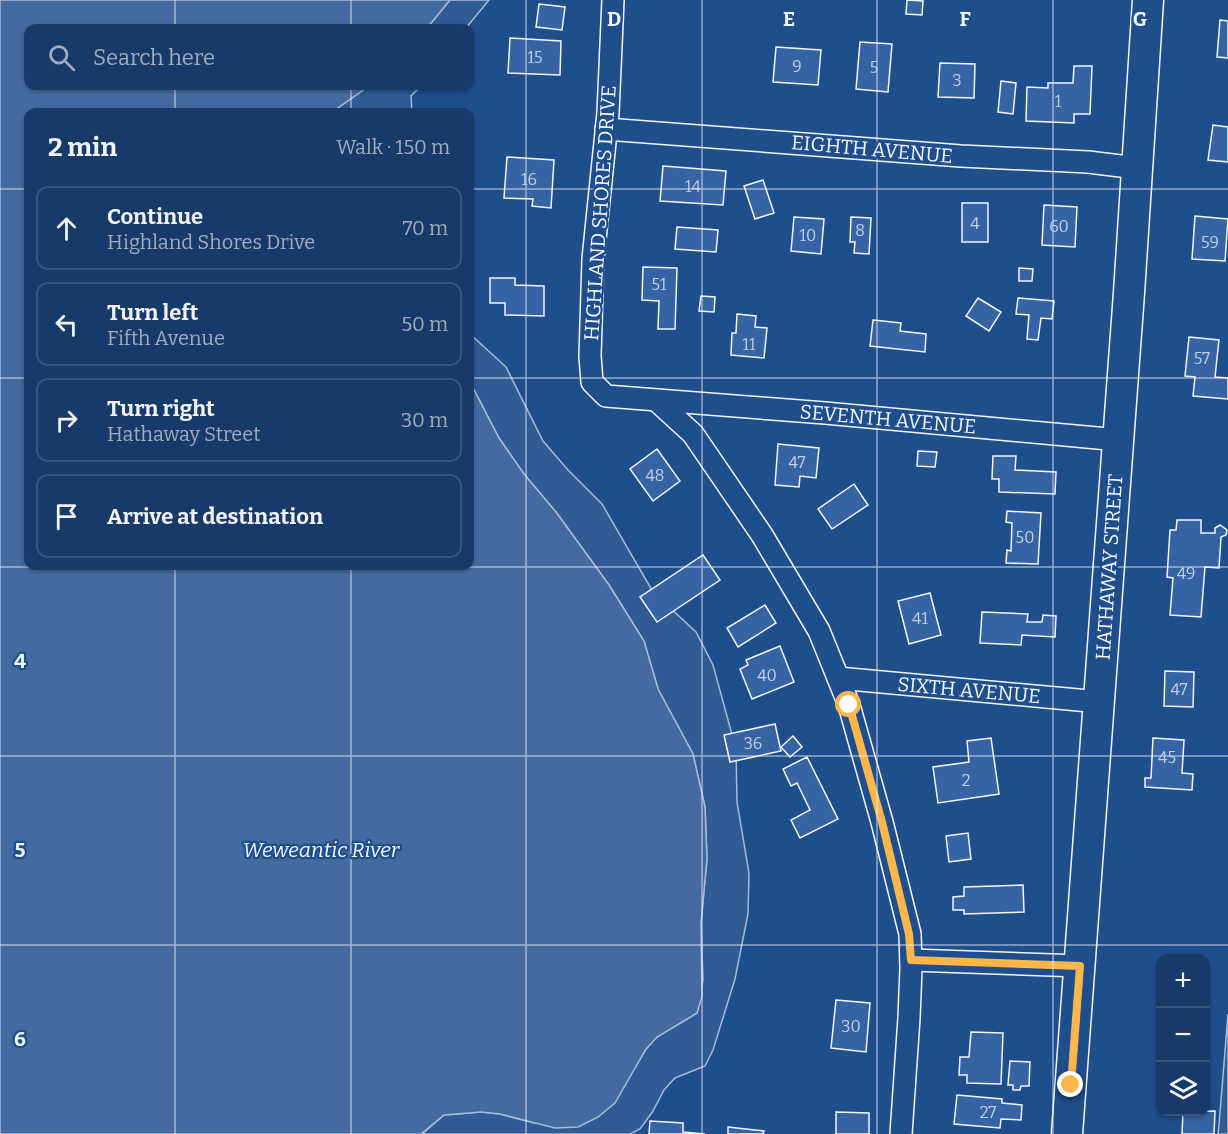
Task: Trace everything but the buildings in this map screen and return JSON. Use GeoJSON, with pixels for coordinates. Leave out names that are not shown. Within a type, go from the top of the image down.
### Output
{"type":"FeatureCollection","features":[{"type":"Feature","properties":{"kind":"street","name":"HIGHLAND SHORES DRIVE"},"geometry":{"type":"LineString","coordinates":[[613,0],[606,129],[593,259],[590,356],[592,382],[606,396],[657,401]]}},
{"type":"Feature","properties":{"kind":"street","name":"HATHAWAY STREET"},"geometry":{"type":"LineString","coordinates":[[1068,1134],[1119,440],[1148,0]]}},
{"type":"Feature","properties":{"kind":"street","name":"EIGHTH AVENUE"},"geometry":{"type":"LineString","coordinates":[[606,129],[961,156],[1088,162],[1137,168]]}},
{"type":"Feature","properties":{"kind":"street","name":"SEVENTH AVENUE"},"geometry":{"type":"LineString","coordinates":[[657,401],[825,413],[1119,440]]}},
{"type":"Feature","properties":{"kind":"street"},"geometry":{"type":"LineString","coordinates":[[657,401],[693,434],[762,535],[819,631],[849,705],[882,822],[909,934],[911,960],[901,1134]]}},
{"type":"Feature","properties":{"kind":"street","name":"SIXTH AVENUE"},"geometry":{"type":"LineString","coordinates":[[838,678],[1100,702]]}},
{"type":"Feature","properties":{"kind":"street"},"geometry":{"type":"LineString","coordinates":[[911,960],[1080,966]]}},
{"type":"Feature","properties":{"kind":"shaded area"},"geometry":{"type":"Polygon","coordinates":[[[450,0],[489,0],[469,24],[430,24],[450,0]]]}},
{"type":"Feature","properties":{"kind":"shaded area"},"geometry":{"type":"Polygon","coordinates":[[[363,90],[417,90],[411,96],[412,108],[338,108],[363,90]]]}},
{"type":"Feature","properties":{"kind":"shaded area"},"geometry":{"type":"Polygon","coordinates":[[[474,338],[506,367],[543,441],[602,504],[653,592],[696,632],[713,665],[736,749],[737,802],[749,873],[748,914],[735,979],[713,1050],[705,1066],[675,1078],[664,1090],[640,1129],[630,1134],[422,1134],[444,1115],[481,1112],[500,1114],[534,1123],[614,1103],[646,1049],[657,1037],[697,1013],[703,980],[701,923],[707,859],[705,807],[693,754],[658,689],[644,641],[609,585],[499,438],[474,390],[474,338]]]}},
{"type":"Feature","properties":{"kind":"shaded area"},"geometry":{"type":"Polygon","coordinates":[[[1228,1014],[1228,1134],[1218,1134],[1219,1125],[1228,1014]]]}},
{"type":"Feature","properties":{"kind":"water","name":"Weweantic River"},"geometry":{"type":"Polygon","coordinates":[[[0,0],[450,0],[430,24],[24,24],[24,90],[363,90],[338,108],[24,108],[24,570],[474,570],[474,390],[499,438],[609,585],[644,641],[658,689],[693,754],[705,807],[707,859],[701,923],[702,997],[697,1013],[657,1037],[646,1049],[615,1103],[598,1117],[578,1127],[555,1128],[500,1114],[481,1112],[444,1115],[421,1134],[0,1134],[0,0]]]}},
{"type":"Feature","properties":{"kind":"route"},"geometry":{"type":"LineString","coordinates":[[849,705],[882,822],[909,934],[911,960],[1080,966],[1071,1085]]}}]}
